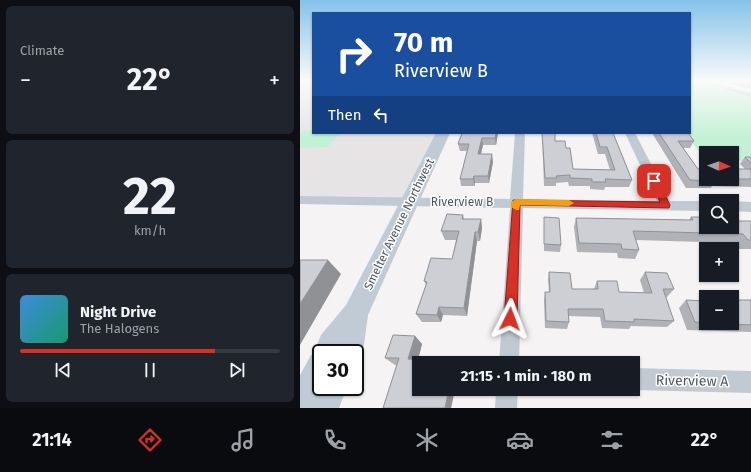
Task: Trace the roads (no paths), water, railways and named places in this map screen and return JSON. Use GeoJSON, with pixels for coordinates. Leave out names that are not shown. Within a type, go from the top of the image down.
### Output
{"type":"FeatureCollection","features":[{"type":"Feature","properties":{"kind":"street","name":"Smelter Avenue Northwest"},"geometry":{"type":"LineString","coordinates":[[332,344],[355,314],[411,202],[443,134]]}},
{"type":"Feature","properties":{"kind":"street"},"geometry":{"type":"LineString","coordinates":[[509,356],[520,134]]}},
{"type":"Feature","properties":{"kind":"street"},"geometry":{"type":"LineString","coordinates":[[630,134],[666,205]]}},
{"type":"Feature","properties":{"kind":"street","name":"Riverview B"},"geometry":{"type":"LineString","coordinates":[[300,200],[699,206]]}},
{"type":"Feature","properties":{"kind":"street"},"geometry":{"type":"LineString","coordinates":[[739,206],[751,207]]}},
{"type":"Feature","properties":{"kind":"street","name":"Smelter Avenue Northwest"},"geometry":{"type":"LineString","coordinates":[[350,344],[355,314]]}},
{"type":"Feature","properties":{"kind":"street","name":"Riverview A"},"geometry":{"type":"LineString","coordinates":[[640,379],[751,382]]}},
{"type":"Feature","properties":{"kind":"street"},"geometry":{"type":"LineString","coordinates":[[300,407],[312,383]]}},
{"type":"Feature","properties":{"kind":"street"},"geometry":{"type":"LineString","coordinates":[[323,408],[328,396]]}},
{"type":"Feature","properties":{"kind":"street"},"geometry":{"type":"LineString","coordinates":[[506,408],[507,396]]}}]}
